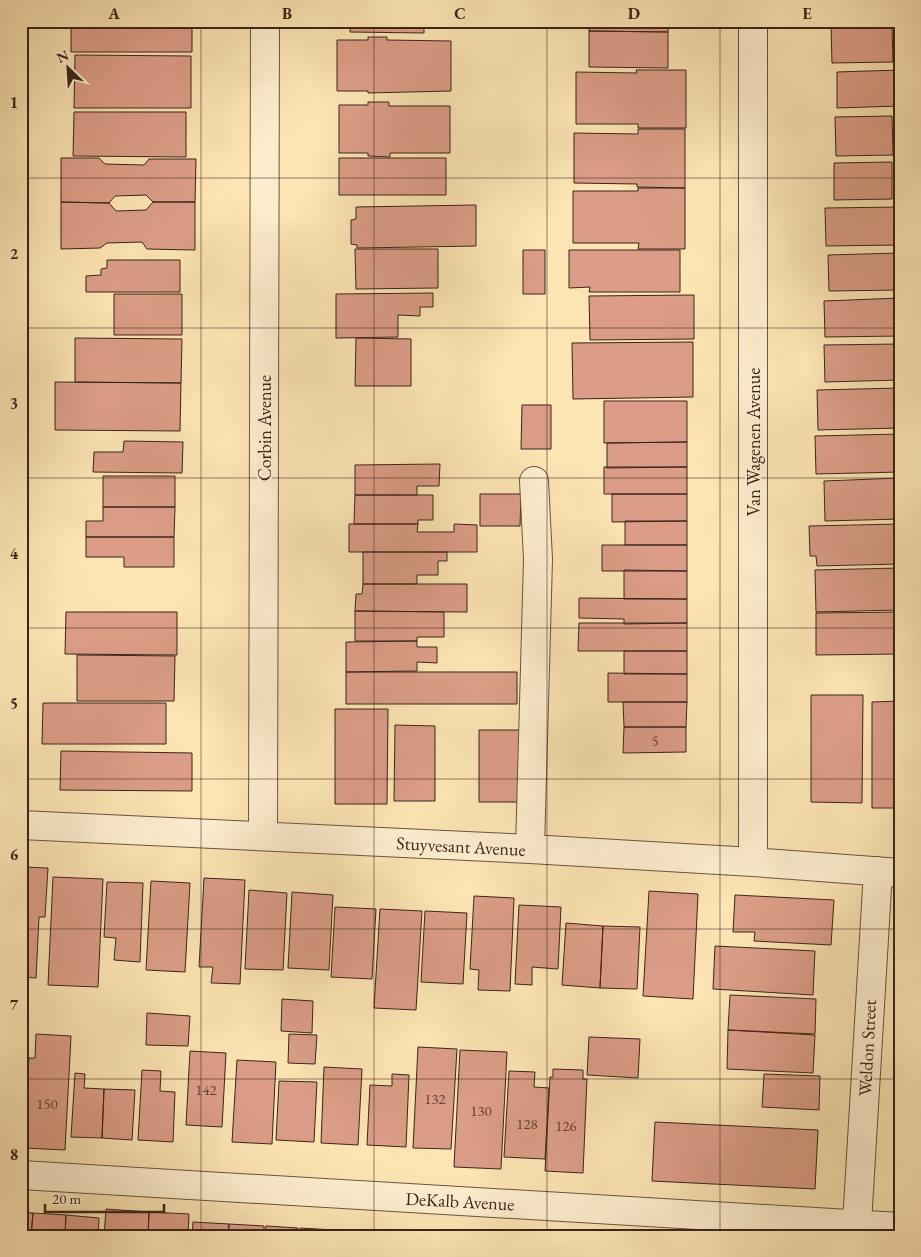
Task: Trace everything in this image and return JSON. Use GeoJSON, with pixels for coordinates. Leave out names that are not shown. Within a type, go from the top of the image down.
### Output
{"type":"FeatureCollection","features":[{"type":"Feature","properties":{"kind":"street","name":"Corbin Avenue"},"geometry":{"type":"LineString","coordinates":[[263,835],[265,21]]}},
{"type":"Feature","properties":{"kind":"street","name":"Van Wagenen Avenue"},"geometry":{"type":"LineString","coordinates":[[753,21],[753,862]]}},
{"type":"Feature","properties":{"kind":"street"},"geometry":{"type":"LineString","coordinates":[[530,849],[538,559],[534,482]]}},
{"type":"Feature","properties":{"kind":"street","name":"Stuyvesant Avenue"},"geometry":{"type":"LineString","coordinates":[[21,825],[530,849],[889,872]]}},
{"type":"Feature","properties":{"kind":"street","name":"Weldon Street"},"geometry":{"type":"LineString","coordinates":[[857,1224],[889,872]]}},
{"type":"Feature","properties":{"kind":"street","name":"DeKalb Avenue"},"geometry":{"type":"LineString","coordinates":[[21,1175],[900,1227]]}},
{"type":"Feature","properties":{"kind":"building"},"geometry":{"type":"Polygon","coordinates":[[[71,21],[192,22],[192,52],[71,52],[71,21]]]}},
{"type":"Feature","properties":{"kind":"building"},"geometry":{"type":"Polygon","coordinates":[[[350,21],[424,21],[424,33],[350,32],[350,21]]]}},
{"type":"Feature","properties":{"kind":"building"},"geometry":{"type":"Polygon","coordinates":[[[589,21],[669,21],[668,32],[589,31],[589,21]]]}},
{"type":"Feature","properties":{"kind":"building"},"geometry":{"type":"Polygon","coordinates":[[[892,25],[893,62],[832,63],[831,26],[892,25]]]}},
{"type":"Feature","properties":{"kind":"building"},"geometry":{"type":"Polygon","coordinates":[[[589,31],[668,32],[668,68],[589,67],[589,31]]]}},
{"type":"Feature","properties":{"kind":"building"},"geometry":{"type":"Polygon","coordinates":[[[368,37],[387,37],[387,40],[451,41],[451,91],[368,93],[368,91],[337,91],[337,40],[368,40],[368,37]]]}},
{"type":"Feature","properties":{"kind":"building"},"geometry":{"type":"Polygon","coordinates":[[[75,55],[191,56],[191,108],[74,108],[75,55]]]}},
{"type":"Feature","properties":{"kind":"building"},"geometry":{"type":"Polygon","coordinates":[[[636,70],[686,70],[686,128],[638,128],[638,124],[576,124],[576,72],[637,73],[636,70]]]}},
{"type":"Feature","properties":{"kind":"building"},"geometry":{"type":"Polygon","coordinates":[[[900,70],[900,106],[837,108],[837,72],[900,70]]]}},
{"type":"Feature","properties":{"kind":"building"},"geometry":{"type":"Polygon","coordinates":[[[368,102],[389,102],[389,106],[450,106],[450,153],[390,153],[390,157],[368,156],[368,153],[339,153],[339,105],[368,105],[368,102]]]}},
{"type":"Feature","properties":{"kind":"building"},"geometry":{"type":"Polygon","coordinates":[[[74,112],[186,112],[186,157],[73,156],[74,112]]]}},
{"type":"Feature","properties":{"kind":"building"},"geometry":{"type":"Polygon","coordinates":[[[892,116],[893,155],[836,156],[835,117],[892,116]]]}},
{"type":"Feature","properties":{"kind":"building"},"geometry":{"type":"Polygon","coordinates":[[[638,129],[685,129],[685,188],[637,187],[637,184],[574,183],[574,133],[638,134],[638,129]]]}},
{"type":"Feature","properties":{"kind":"building"},"geometry":{"type":"Polygon","coordinates":[[[61,158],[99,158],[105,164],[144,165],[149,159],[196,159],[195,202],[153,202],[146,195],[115,196],[109,203],[61,202],[61,158]]]}},
{"type":"Feature","properties":{"kind":"building"},"geometry":{"type":"Polygon","coordinates":[[[339,158],[446,158],[446,195],[339,195],[339,158]]]}},
{"type":"Feature","properties":{"kind":"building"},"geometry":{"type":"Polygon","coordinates":[[[892,162],[892,199],[834,200],[834,163],[892,162]]]}},
{"type":"Feature","properties":{"kind":"building"},"geometry":{"type":"Polygon","coordinates":[[[638,188],[685,188],[685,249],[638,249],[639,243],[573,243],[573,191],[638,191],[638,188]]]}},
{"type":"Feature","properties":{"kind":"building"},"geometry":{"type":"Polygon","coordinates":[[[61,202],[109,203],[116,211],[146,210],[153,202],[195,202],[195,250],[147,249],[142,242],[107,243],[100,248],[61,249],[61,202]]]}},
{"type":"Feature","properties":{"kind":"building"},"geometry":{"type":"Polygon","coordinates":[[[476,205],[476,246],[357,248],[357,245],[351,244],[351,220],[356,219],[356,207],[476,205]]]}},
{"type":"Feature","properties":{"kind":"building"},"geometry":{"type":"Polygon","coordinates":[[[900,207],[900,245],[826,246],[825,208],[900,207]]]}},
{"type":"Feature","properties":{"kind":"building"},"geometry":{"type":"Polygon","coordinates":[[[355,249],[438,249],[438,288],[356,289],[355,249]]]}},
{"type":"Feature","properties":{"kind":"building"},"geometry":{"type":"Polygon","coordinates":[[[523,250],[545,250],[545,294],[523,294],[523,250]]]}},
{"type":"Feature","properties":{"kind":"building"},"geometry":{"type":"Polygon","coordinates":[[[569,250],[680,250],[680,292],[589,292],[590,287],[569,288],[569,250]]]}},
{"type":"Feature","properties":{"kind":"building"},"geometry":{"type":"Polygon","coordinates":[[[900,253],[900,290],[829,291],[828,255],[900,253]]]}},
{"type":"Feature","properties":{"kind":"building"},"geometry":{"type":"Polygon","coordinates":[[[107,260],[180,260],[180,292],[86,292],[86,276],[101,275],[101,269],[107,268],[107,260]]]}},
{"type":"Feature","properties":{"kind":"building"},"geometry":{"type":"Polygon","coordinates":[[[433,293],[433,307],[420,307],[420,316],[398,315],[398,337],[336,338],[336,294],[433,293]]]}},
{"type":"Feature","properties":{"kind":"building"},"geometry":{"type":"Polygon","coordinates":[[[114,294],[182,294],[182,335],[114,335],[114,294]]]}},
{"type":"Feature","properties":{"kind":"building"},"geometry":{"type":"Polygon","coordinates":[[[694,295],[694,339],[590,340],[589,296],[694,295]]]}},
{"type":"Feature","properties":{"kind":"building"},"geometry":{"type":"Polygon","coordinates":[[[900,298],[900,336],[825,337],[824,301],[900,298]]]}},
{"type":"Feature","properties":{"kind":"building"},"geometry":{"type":"Polygon","coordinates":[[[75,338],[182,339],[181,383],[75,382],[75,338]]]}},
{"type":"Feature","properties":{"kind":"building"},"geometry":{"type":"Polygon","coordinates":[[[356,338],[411,339],[411,386],[355,386],[356,338]]]}},
{"type":"Feature","properties":{"kind":"building"},"geometry":{"type":"Polygon","coordinates":[[[693,342],[693,397],[573,399],[572,343],[693,342]]]}},
{"type":"Feature","properties":{"kind":"building"},"geometry":{"type":"Polygon","coordinates":[[[900,344],[900,380],[825,382],[824,345],[900,344]]]}},
{"type":"Feature","properties":{"kind":"building"},"geometry":{"type":"Polygon","coordinates":[[[55,382],[181,383],[180,431],[55,430],[55,382]]]}},
{"type":"Feature","properties":{"kind":"building"},"geometry":{"type":"Polygon","coordinates":[[[900,388],[900,428],[818,430],[817,390],[900,388]]]}},
{"type":"Feature","properties":{"kind":"building"},"geometry":{"type":"Polygon","coordinates":[[[604,401],[687,401],[687,442],[604,443],[604,401]]]}},
{"type":"Feature","properties":{"kind":"building"},"geometry":{"type":"Polygon","coordinates":[[[522,405],[551,405],[551,449],[521,449],[522,405]]]}},
{"type":"Feature","properties":{"kind":"building"},"geometry":{"type":"Polygon","coordinates":[[[900,434],[900,472],[816,474],[815,436],[900,434]]]}},
{"type":"Feature","properties":{"kind":"building"},"geometry":{"type":"Polygon","coordinates":[[[124,441],[183,442],[182,473],[93,472],[94,452],[123,452],[124,441]]]}},
{"type":"Feature","properties":{"kind":"building"},"geometry":{"type":"Polygon","coordinates":[[[687,442],[687,467],[607,468],[607,443],[687,442]]]}},
{"type":"Feature","properties":{"kind":"building"},"geometry":{"type":"Polygon","coordinates":[[[440,464],[439,486],[417,486],[417,495],[355,495],[355,465],[440,464]]]}},
{"type":"Feature","properties":{"kind":"building"},"geometry":{"type":"Polygon","coordinates":[[[604,467],[687,467],[687,494],[604,494],[604,467]]]}},
{"type":"Feature","properties":{"kind":"building"},"geometry":{"type":"Polygon","coordinates":[[[103,476],[175,476],[175,507],[103,507],[103,476]]]}},
{"type":"Feature","properties":{"kind":"building"},"geometry":{"type":"Polygon","coordinates":[[[900,478],[900,519],[825,521],[824,481],[900,478]]]}},
{"type":"Feature","properties":{"kind":"building"},"geometry":{"type":"Polygon","coordinates":[[[480,494],[521,494],[520,526],[480,526],[480,494]]]}},
{"type":"Feature","properties":{"kind":"building"},"geometry":{"type":"Polygon","coordinates":[[[612,494],[687,494],[687,521],[612,522],[612,494]]]}},
{"type":"Feature","properties":{"kind":"building"},"geometry":{"type":"Polygon","coordinates":[[[355,495],[433,495],[433,520],[418,520],[418,524],[354,524],[355,495]]]}},
{"type":"Feature","properties":{"kind":"building"},"geometry":{"type":"Polygon","coordinates":[[[103,507],[175,507],[174,537],[86,537],[86,521],[103,521],[103,507]]]}},
{"type":"Feature","properties":{"kind":"building"},"geometry":{"type":"Polygon","coordinates":[[[625,521],[687,521],[687,545],[625,545],[625,521]]]}},
{"type":"Feature","properties":{"kind":"building"},"geometry":{"type":"Polygon","coordinates":[[[349,524],[418,524],[417,532],[454,532],[454,524],[477,525],[477,552],[349,552],[349,524]]]}},
{"type":"Feature","properties":{"kind":"building"},"geometry":{"type":"Polygon","coordinates":[[[900,524],[900,564],[817,566],[816,556],[810,556],[809,526],[900,524]]]}},
{"type":"Feature","properties":{"kind":"building"},"geometry":{"type":"Polygon","coordinates":[[[86,537],[174,537],[174,567],[124,567],[124,557],[86,557],[86,537]]]}},
{"type":"Feature","properties":{"kind":"building"},"geometry":{"type":"Polygon","coordinates":[[[602,545],[687,545],[687,571],[602,571],[602,545]]]}},
{"type":"Feature","properties":{"kind":"building"},"geometry":{"type":"Polygon","coordinates":[[[363,552],[447,552],[447,561],[438,561],[438,575],[417,575],[417,584],[363,584],[363,552]]]}},
{"type":"Feature","properties":{"kind":"building"},"geometry":{"type":"Polygon","coordinates":[[[900,568],[900,610],[816,612],[815,570],[900,568]]]}},
{"type":"Feature","properties":{"kind":"building"},"geometry":{"type":"Polygon","coordinates":[[[624,570],[687,571],[687,599],[624,599],[624,570]]]}},
{"type":"Feature","properties":{"kind":"building"},"geometry":{"type":"Polygon","coordinates":[[[363,584],[467,584],[467,612],[355,611],[356,594],[362,594],[363,584]]]}},
{"type":"Feature","properties":{"kind":"building"},"geometry":{"type":"Polygon","coordinates":[[[579,598],[687,599],[687,623],[624,624],[624,619],[579,618],[579,598]]]}},
{"type":"Feature","properties":{"kind":"building"},"geometry":{"type":"Polygon","coordinates":[[[355,611],[444,612],[444,637],[417,637],[417,641],[355,641],[355,611]]]}},
{"type":"Feature","properties":{"kind":"building"},"geometry":{"type":"Polygon","coordinates":[[[66,612],[177,612],[177,655],[65,654],[66,612]]]}},
{"type":"Feature","properties":{"kind":"building"},"geometry":{"type":"Polygon","coordinates":[[[900,612],[900,654],[816,655],[816,613],[900,612]]]}},
{"type":"Feature","properties":{"kind":"building"},"geometry":{"type":"Polygon","coordinates":[[[579,623],[687,623],[687,651],[578,651],[579,623]]]}},
{"type":"Feature","properties":{"kind":"building"},"geometry":{"type":"Polygon","coordinates":[[[417,641],[417,647],[437,647],[437,663],[417,662],[417,671],[346,672],[346,642],[417,641]]]}},
{"type":"Feature","properties":{"kind":"building"},"geometry":{"type":"Polygon","coordinates":[[[624,651],[687,651],[687,674],[624,674],[624,651]]]}},
{"type":"Feature","properties":{"kind":"building"},"geometry":{"type":"Polygon","coordinates":[[[77,655],[175,656],[174,701],[77,701],[77,655]]]}},
{"type":"Feature","properties":{"kind":"building"},"geometry":{"type":"Polygon","coordinates":[[[346,672],[517,672],[517,704],[346,704],[346,672]]]}},
{"type":"Feature","properties":{"kind":"building"},"geometry":{"type":"Polygon","coordinates":[[[608,673],[687,674],[687,702],[608,702],[608,673]]]}},
{"type":"Feature","properties":{"kind":"building"},"geometry":{"type":"Polygon","coordinates":[[[811,695],[863,695],[862,803],[811,802],[811,695]]]}},
{"type":"Feature","properties":{"kind":"building"},"geometry":{"type":"Polygon","coordinates":[[[900,701],[900,808],[872,808],[872,702],[900,701]]]}},
{"type":"Feature","properties":{"kind":"building"},"geometry":{"type":"Polygon","coordinates":[[[623,702],[687,702],[686,727],[624,727],[623,702]]]}},
{"type":"Feature","properties":{"kind":"building"},"geometry":{"type":"Polygon","coordinates":[[[43,703],[166,703],[166,744],[42,744],[43,703]]]}},
{"type":"Feature","properties":{"kind":"building"},"geometry":{"type":"Polygon","coordinates":[[[335,709],[388,709],[387,804],[335,804],[335,709]]]}},
{"type":"Feature","properties":{"kind":"building"},"geometry":{"type":"Polygon","coordinates":[[[395,725],[435,726],[435,801],[394,801],[395,725]]]}},
{"type":"Feature","properties":{"kind":"building"},"geometry":{"type":"Polygon","coordinates":[[[624,727],[686,727],[686,752],[623,753],[624,727]]]}},
{"type":"Feature","properties":{"kind":"building"},"geometry":{"type":"Polygon","coordinates":[[[479,730],[523,730],[523,802],[479,802],[479,730]]]}},
{"type":"Feature","properties":{"kind":"building"},"geometry":{"type":"Polygon","coordinates":[[[61,751],[192,753],[192,791],[60,790],[61,751]]]}},
{"type":"Feature","properties":{"kind":"building"},"geometry":{"type":"Polygon","coordinates":[[[21,867],[48,868],[45,917],[39,917],[36,978],[21,977],[21,867]]]}},
{"type":"Feature","properties":{"kind":"building"},"geometry":{"type":"Polygon","coordinates":[[[53,877],[103,879],[98,987],[48,985],[53,877]]]}},
{"type":"Feature","properties":{"kind":"building"},"geometry":{"type":"Polygon","coordinates":[[[204,878],[245,880],[240,984],[211,983],[213,967],[199,967],[204,878]]]}},
{"type":"Feature","properties":{"kind":"building"},"geometry":{"type":"Polygon","coordinates":[[[151,881],[190,883],[185,972],[146,970],[151,881]]]}},
{"type":"Feature","properties":{"kind":"building"},"geometry":{"type":"Polygon","coordinates":[[[107,882],[143,883],[140,962],[114,960],[116,938],[104,937],[107,882]]]}},
{"type":"Feature","properties":{"kind":"building"},"geometry":{"type":"Polygon","coordinates":[[[249,890],[287,893],[283,970],[245,969],[249,890]]]}},
{"type":"Feature","properties":{"kind":"building"},"geometry":{"type":"Polygon","coordinates":[[[649,891],[698,894],[693,999],[643,996],[649,891]]]}},
{"type":"Feature","properties":{"kind":"building"},"geometry":{"type":"Polygon","coordinates":[[[292,892],[333,895],[329,970],[288,968],[292,892]]]}},
{"type":"Feature","properties":{"kind":"building"},"geometry":{"type":"Polygon","coordinates":[[[735,895],[834,900],[831,945],[754,941],[755,932],[733,932],[735,895]]]}},
{"type":"Feature","properties":{"kind":"building"},"geometry":{"type":"Polygon","coordinates":[[[474,896],[514,898],[510,991],[478,990],[479,970],[470,969],[474,896]]]}},
{"type":"Feature","properties":{"kind":"building"},"geometry":{"type":"Polygon","coordinates":[[[519,905],[561,907],[558,969],[532,967],[532,985],[515,984],[519,905]]]}},
{"type":"Feature","properties":{"kind":"building"},"geometry":{"type":"Polygon","coordinates":[[[335,907],[376,909],[372,979],[331,977],[335,907]]]}},
{"type":"Feature","properties":{"kind":"building"},"geometry":{"type":"Polygon","coordinates":[[[380,909],[422,911],[416,1010],[374,1008],[380,909]]]}},
{"type":"Feature","properties":{"kind":"building"},"geometry":{"type":"Polygon","coordinates":[[[425,911],[467,913],[463,984],[421,982],[425,911]]]}},
{"type":"Feature","properties":{"kind":"building"},"geometry":{"type":"Polygon","coordinates":[[[566,923],[603,926],[600,988],[562,985],[566,923]]]}},
{"type":"Feature","properties":{"kind":"building"},"geometry":{"type":"Polygon","coordinates":[[[603,926],[640,927],[637,989],[600,988],[603,926]]]}},
{"type":"Feature","properties":{"kind":"building"},"geometry":{"type":"Polygon","coordinates":[[[715,946],[815,951],[813,995],[713,989],[715,946]]]}},
{"type":"Feature","properties":{"kind":"building"},"geometry":{"type":"Polygon","coordinates":[[[730,995],[816,999],[815,1034],[728,1030],[730,995]]]}},
{"type":"Feature","properties":{"kind":"building"},"geometry":{"type":"Polygon","coordinates":[[[282,999],[313,1001],[312,1033],[281,1031],[282,999]]]}},
{"type":"Feature","properties":{"kind":"building"},"geometry":{"type":"Polygon","coordinates":[[[147,1013],[190,1016],[188,1046],[146,1045],[147,1013]]]}},
{"type":"Feature","properties":{"kind":"building"},"geometry":{"type":"Polygon","coordinates":[[[728,1030],[815,1035],[813,1073],[727,1069],[728,1030]]]}},
{"type":"Feature","properties":{"kind":"building"},"geometry":{"type":"Polygon","coordinates":[[[36,1034],[71,1036],[65,1150],[24,1148],[29,1058],[35,1058],[36,1034]]]}},
{"type":"Feature","properties":{"kind":"building"},"geometry":{"type":"Polygon","coordinates":[[[289,1034],[317,1035],[315,1064],[288,1063],[289,1034]]]}},
{"type":"Feature","properties":{"kind":"building"},"geometry":{"type":"Polygon","coordinates":[[[589,1037],[640,1039],[638,1078],[587,1075],[589,1037]]]}},
{"type":"Feature","properties":{"kind":"building"},"geometry":{"type":"Polygon","coordinates":[[[418,1047],[457,1049],[451,1149],[413,1148],[418,1047]]]}},
{"type":"Feature","properties":{"kind":"building"},"geometry":{"type":"Polygon","coordinates":[[[460,1050],[507,1052],[501,1169],[454,1167],[460,1050]]]}},
{"type":"Feature","properties":{"kind":"building"},"geometry":{"type":"Polygon","coordinates":[[[190,1051],[226,1053],[222,1127],[186,1125],[190,1051]]]}},
{"type":"Feature","properties":{"kind":"building"},"geometry":{"type":"Polygon","coordinates":[[[237,1060],[276,1062],[272,1144],[232,1142],[237,1060]]]}},
{"type":"Feature","properties":{"kind":"building"},"geometry":{"type":"Polygon","coordinates":[[[324,1067],[362,1069],[358,1145],[321,1143],[324,1067]]]}},
{"type":"Feature","properties":{"kind":"building"},"geometry":{"type":"Polygon","coordinates":[[[553,1069],[583,1070],[583,1079],[587,1079],[583,1173],[545,1171],[550,1077],[553,1077],[553,1069]]]}},
{"type":"Feature","properties":{"kind":"building"},"geometry":{"type":"Polygon","coordinates":[[[142,1070],[161,1071],[160,1091],[175,1092],[173,1142],[138,1140],[142,1070]]]}},
{"type":"Feature","properties":{"kind":"building"},"geometry":{"type":"Polygon","coordinates":[[[509,1071],[535,1072],[534,1087],[549,1088],[545,1159],[504,1157],[509,1071]]]}},
{"type":"Feature","properties":{"kind":"building"},"geometry":{"type":"Polygon","coordinates":[[[75,1073],[85,1074],[84,1088],[104,1089],[102,1138],[71,1137],[75,1073]]]}},
{"type":"Feature","properties":{"kind":"building"},"geometry":{"type":"Polygon","coordinates":[[[392,1074],[409,1075],[406,1147],[367,1145],[370,1085],[392,1086],[392,1074]]]}},
{"type":"Feature","properties":{"kind":"building"},"geometry":{"type":"Polygon","coordinates":[[[764,1074],[820,1076],[819,1110],[762,1107],[764,1074]]]}},
{"type":"Feature","properties":{"kind":"building"},"geometry":{"type":"Polygon","coordinates":[[[279,1081],[317,1082],[314,1142],[276,1140],[279,1081]]]}},
{"type":"Feature","properties":{"kind":"building"},"geometry":{"type":"Polygon","coordinates":[[[104,1089],[135,1090],[132,1140],[102,1138],[104,1089]]]}},
{"type":"Feature","properties":{"kind":"building"},"geometry":{"type":"Polygon","coordinates":[[[655,1122],[818,1130],[815,1189],[652,1181],[655,1122]]]}},
{"type":"Feature","properties":{"kind":"building"},"geometry":{"type":"Polygon","coordinates":[[[106,1209],[149,1212],[148,1236],[104,1236],[106,1209]]]}},
{"type":"Feature","properties":{"kind":"building"},"geometry":{"type":"Polygon","coordinates":[[[21,1212],[33,1213],[31,1236],[21,1236],[21,1212]]]}},
{"type":"Feature","properties":{"kind":"building"},"geometry":{"type":"Polygon","coordinates":[[[149,1212],[189,1214],[188,1236],[148,1236],[149,1212]]]}},
{"type":"Feature","properties":{"kind":"building"},"geometry":{"type":"Polygon","coordinates":[[[33,1213],[66,1215],[65,1236],[31,1236],[33,1213]]]}},
{"type":"Feature","properties":{"kind":"building"},"geometry":{"type":"Polygon","coordinates":[[[66,1215],[99,1218],[98,1236],[65,1236],[66,1215]]]}},
{"type":"Feature","properties":{"kind":"building"},"geometry":{"type":"Polygon","coordinates":[[[193,1222],[229,1224],[228,1236],[192,1236],[193,1222]]]}},
{"type":"Feature","properties":{"kind":"building"},"geometry":{"type":"Polygon","coordinates":[[[229,1224],[264,1226],[264,1236],[228,1236],[229,1224]]]}},
{"type":"Feature","properties":{"kind":"building"},"geometry":{"type":"Polygon","coordinates":[[[266,1226],[298,1228],[298,1236],[265,1236],[266,1226]]]}},
{"type":"Feature","properties":{"kind":"building"},"geometry":{"type":"Polygon","coordinates":[[[300,1228],[334,1230],[333,1236],[300,1236],[300,1228]]]}},
{"type":"Feature","properties":{"kind":"building"},"geometry":{"type":"Polygon","coordinates":[[[338,1231],[371,1233],[371,1236],[337,1236],[338,1231]]]}},
{"type":"Feature","properties":{"kind":"building"},"geometry":{"type":"Polygon","coordinates":[[[418,1233],[453,1235],[453,1236],[418,1236],[418,1233]]]}}]}
